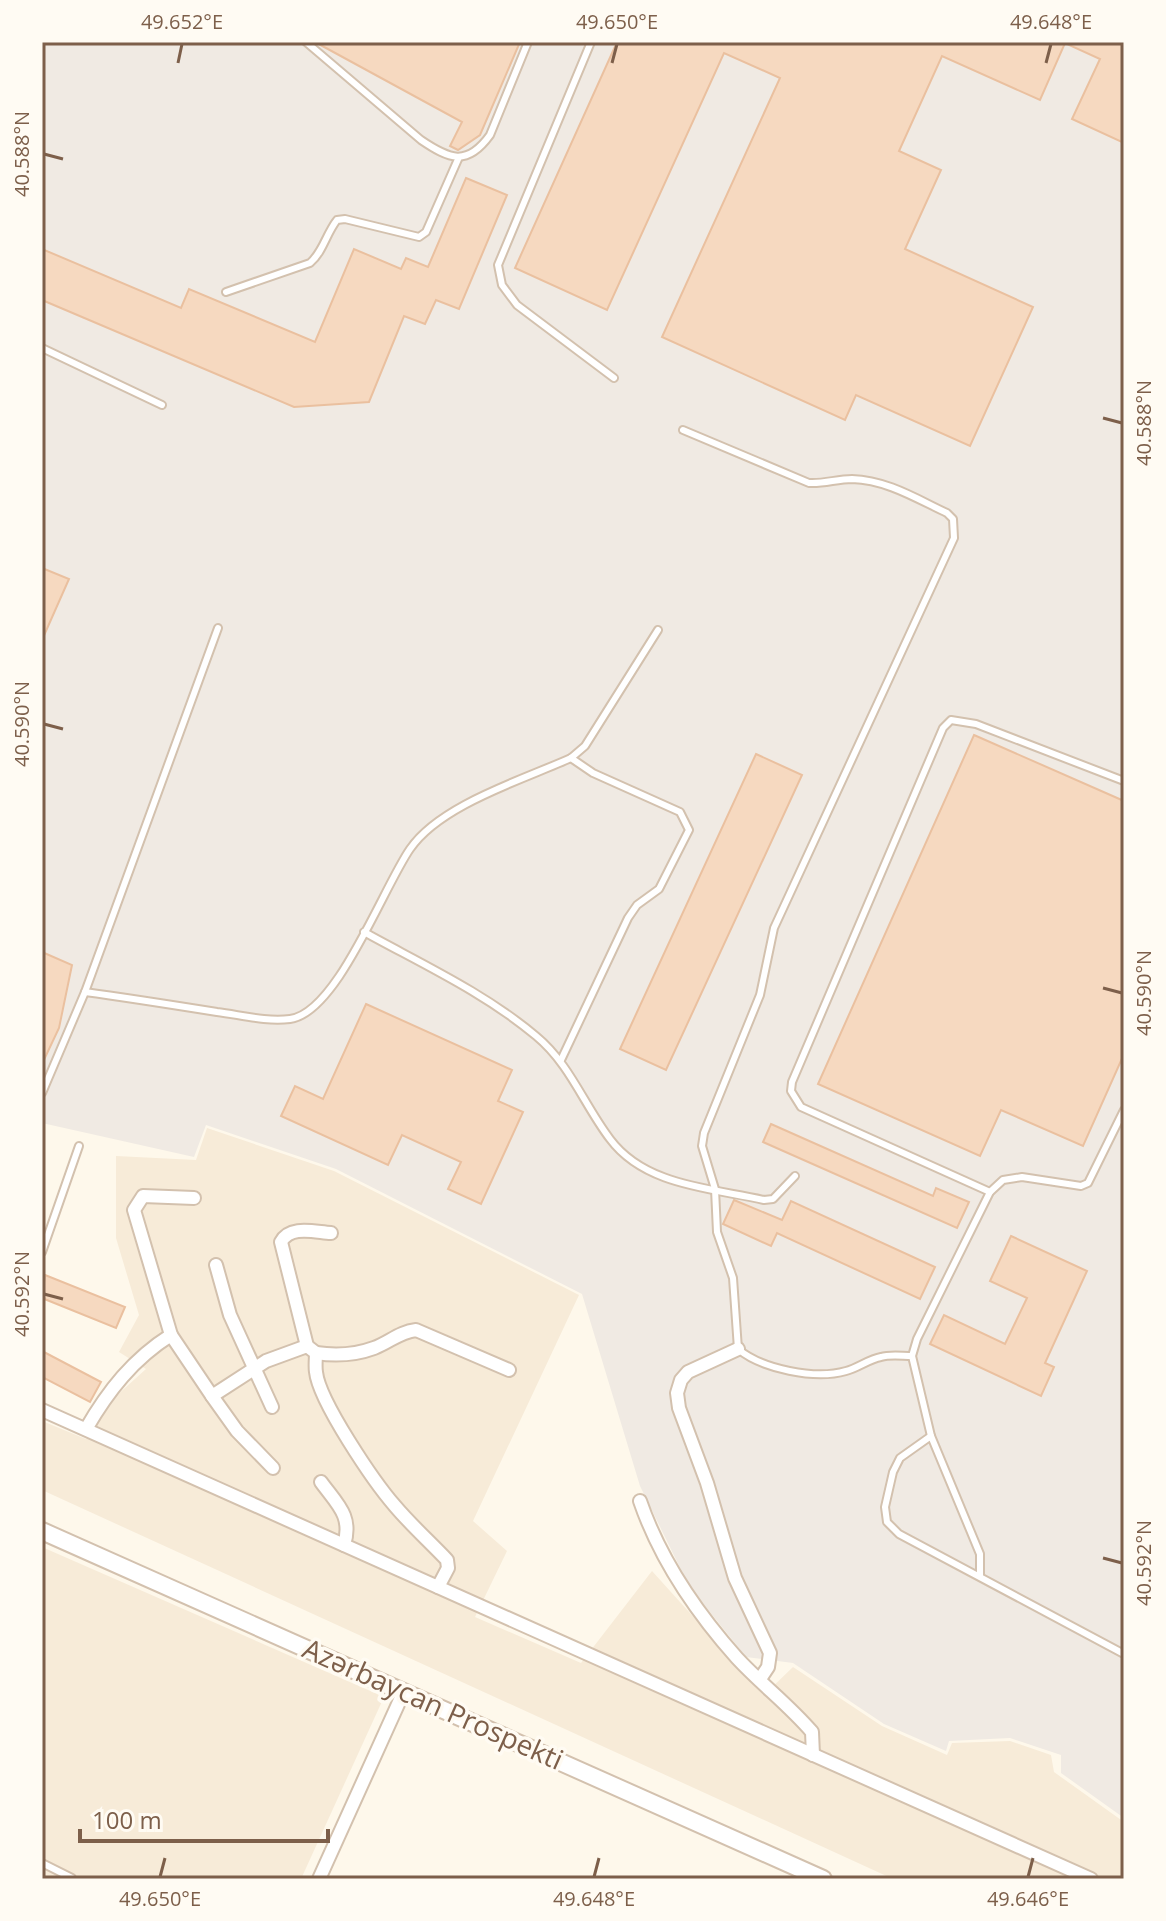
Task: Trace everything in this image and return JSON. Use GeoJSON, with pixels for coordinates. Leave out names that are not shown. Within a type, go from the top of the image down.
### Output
{"type":"FeatureCollection","features":[{"type":"Feature","properties":{"kind":"street"},"geometry":{"type":"LineString","coordinates":[[194,1198],[143,1196],[134,1210],[171,1335],[237,1431],[273,1468]]}},
{"type":"Feature","properties":{"kind":"street"},"geometry":{"type":"LineString","coordinates":[[331,1233],[292,1231],[281,1242],[319,1382],[340,1426],[394,1506],[447,1560],[448,1568],[438,1587]]}},
{"type":"Feature","properties":{"kind":"street"},"geometry":{"type":"LineString","coordinates":[[216,1265],[230,1315],[272,1407]]}},
{"type":"Feature","properties":{"kind":"street"},"geometry":{"type":"LineString","coordinates":[[212,1396],[266,1361],[312,1350],[345,1355],[375,1348],[403,1332],[416,1330],[509,1370]]}},
{"type":"Feature","properties":{"kind":"street"},"geometry":{"type":"LineString","coordinates":[[86,1429],[114,1384],[157,1343],[171,1335]]}},
{"type":"Feature","properties":{"kind":"street"},"geometry":{"type":"LineString","coordinates":[[738,1349],[688,1372],[681,1380],[677,1393],[679,1408],[707,1483],[735,1578],[770,1653],[768,1667],[760,1679]]}},
{"type":"Feature","properties":{"kind":"street"},"geometry":{"type":"LineString","coordinates":[[42,1410],[1091,1879]]}},
{"type":"Feature","properties":{"kind":"street"},"geometry":{"type":"LineString","coordinates":[[321,1482],[347,1519],[344,1545]]}},
{"type":"Feature","properties":{"kind":"street"},"geometry":{"type":"LineString","coordinates":[[640,1501],[651,1531],[681,1586],[737,1658],[812,1732],[813,1755]]}},
{"type":"Feature","properties":{"kind":"street","name":"Azərbaycan Prospekti"},"geometry":{"type":"LineString","coordinates":[[42,1531],[823,1879]]}},
{"type":"Feature","properties":{"kind":"street"},"geometry":{"type":"LineString","coordinates":[[319,1879],[404,1691]]}},
{"type":"Feature","properties":{"kind":"lane"},"geometry":{"type":"LineString","coordinates":[[306,42],[421,140],[439,152],[459,157],[471,155],[490,135],[528,42]]}},
{"type":"Feature","properties":{"kind":"lane"},"geometry":{"type":"LineString","coordinates":[[591,42],[498,265],[502,285],[517,305],[614,378]]}},
{"type":"Feature","properties":{"kind":"lane"},"geometry":{"type":"LineString","coordinates":[[226,292],[310,263],[317,257],[337,220],[345,219],[419,237],[426,232],[459,157]]}},
{"type":"Feature","properties":{"kind":"lane"},"geometry":{"type":"LineString","coordinates":[[42,348],[162,405]]}},
{"type":"Feature","properties":{"kind":"lane"},"geometry":{"type":"LineString","coordinates":[[683,430],[809,483],[824,484],[851,479],[891,486],[947,513],[953,519],[954,538],[774,928],[760,995],[704,1133],[702,1146],[715,1189],[717,1232],[733,1278],[738,1349],[761,1364],[827,1374],[845,1372],[882,1356],[912,1356]]}},
{"type":"Feature","properties":{"kind":"lane"},"geometry":{"type":"LineString","coordinates":[[42,1093],[85,992],[218,628]]}},
{"type":"Feature","properties":{"kind":"lane"},"geometry":{"type":"LineString","coordinates":[[85,992],[262,1019],[292,1019],[312,1010],[334,985],[408,851],[426,828],[446,814],[571,758],[585,746],[658,630]]}},
{"type":"Feature","properties":{"kind":"lane"},"geometry":{"type":"LineString","coordinates":[[990,1192],[801,1107],[791,1091],[792,1082],[943,728],[951,720],[976,724],[1124,781]]}},
{"type":"Feature","properties":{"kind":"lane"},"geometry":{"type":"LineString","coordinates":[[561,1060],[628,918],[637,905],[659,889],[689,830],[680,812],[593,773],[571,758]]}},
{"type":"Feature","properties":{"kind":"lane"},"geometry":{"type":"LineString","coordinates":[[364,932],[474,993],[535,1035],[561,1060],[609,1138],[637,1166],[656,1175],[764,1200],[773,1199],[795,1176]]}},
{"type":"Feature","properties":{"kind":"lane"},"geometry":{"type":"LineString","coordinates":[[980,1575],[980,1554],[931,1436],[912,1356],[917,1339],[990,1192],[1003,1180],[1022,1177],[1081,1186],[1088,1183],[1124,1110]]}},
{"type":"Feature","properties":{"kind":"lane"},"geometry":{"type":"LineString","coordinates":[[42,1252],[79,1146]]}},
{"type":"Feature","properties":{"kind":"lane"},"geometry":{"type":"LineString","coordinates":[[931,1436],[900,1458],[893,1472],[885,1507],[887,1522],[899,1534],[1124,1654]]}},
{"type":"Feature","properties":{"kind":"lane"},"geometry":{"type":"LineString","coordinates":[[42,1863],[72,1878]]}},
{"type":"Feature","properties":{"kind":"shaded area"},"geometry":{"type":"Polygon","coordinates":[[[42,42],[1124,42],[1124,1818],[1061,1773],[1061,1755],[1010,1738],[949,1741],[946,1751],[884,1724],[793,1663],[746,1657],[689,1586],[640,1486],[582,1294],[336,1169],[206,1125],[194,1157],[42,1123],[42,42]]]}},
{"type":"Feature","properties":{"kind":"shaded area"},"geometry":{"type":"Polygon","coordinates":[[[207,1128],[334,1171],[579,1295],[473,1521],[507,1551],[475,1617],[581,1663],[652,1571],[764,1695],[793,1667],[882,1726],[947,1755],[952,1743],[1010,1741],[1051,1755],[1054,1772],[1124,1822],[1124,1879],[893,1879],[42,1490],[42,1421],[86,1439],[115,1397],[146,1369],[119,1352],[139,1315],[116,1238],[116,1156],[196,1160],[207,1128]]]}},
{"type":"Feature","properties":{"kind":"shaded area"},"geometry":{"type":"Polygon","coordinates":[[[42,1547],[384,1697],[301,1879],[42,1879],[42,1547]]]}},
{"type":"Feature","properties":{"kind":"building"},"geometry":{"type":"Polygon","coordinates":[[[315,42],[520,42],[480,135],[458,150],[450,146],[462,122],[315,42]]]}},
{"type":"Feature","properties":{"kind":"building"},"geometry":{"type":"Polygon","coordinates":[[[617,42],[1124,42],[1124,143],[1072,119],[1100,59],[1065,43],[1040,100],[942,56],[899,151],[941,170],[905,249],[1033,307],[970,446],[856,395],[845,420],[662,337],[780,78],[724,53],[607,310],[515,268],[617,42]]]}},
{"type":"Feature","properties":{"kind":"building"},"geometry":{"type":"Polygon","coordinates":[[[466,178],[507,195],[459,309],[436,300],[425,324],[404,316],[369,402],[294,407],[42,300],[42,249],[181,308],[189,289],[315,342],[354,249],[401,269],[406,258],[428,267],[466,178]]]}},
{"type":"Feature","properties":{"kind":"building"},"geometry":{"type":"Polygon","coordinates":[[[42,568],[69,579],[42,640],[42,568]]]}},
{"type":"Feature","properties":{"kind":"building"},"geometry":{"type":"Polygon","coordinates":[[[974,735],[1124,801],[1124,1054],[1083,1146],[1001,1110],[980,1156],[818,1084],[974,735]]]}},
{"type":"Feature","properties":{"kind":"building"},"geometry":{"type":"Polygon","coordinates":[[[756,754],[802,775],[666,1070],[620,1049],[756,754]]]}},
{"type":"Feature","properties":{"kind":"building"},"geometry":{"type":"Polygon","coordinates":[[[42,952],[72,965],[59,1028],[42,1064],[42,952]]]}},
{"type":"Feature","properties":{"kind":"building"},"geometry":{"type":"Polygon","coordinates":[[[366,1004],[512,1070],[498,1101],[523,1112],[481,1204],[448,1189],[461,1162],[402,1135],[388,1165],[281,1116],[295,1086],[323,1099],[366,1004]]]}},
{"type":"Feature","properties":{"kind":"building"},"geometry":{"type":"Polygon","coordinates":[[[771,1124],[933,1196],[936,1188],[969,1202],[957,1228],[763,1142],[771,1124]]]}},
{"type":"Feature","properties":{"kind":"building"},"geometry":{"type":"Polygon","coordinates":[[[734,1200],[782,1220],[791,1201],[935,1267],[920,1299],[777,1233],[771,1246],[723,1224],[734,1200]]]}},
{"type":"Feature","properties":{"kind":"building"},"geometry":{"type":"Polygon","coordinates":[[[1011,1236],[1087,1271],[1045,1363],[1054,1367],[1041,1396],[930,1344],[944,1315],[1005,1344],[1027,1298],[990,1281],[1011,1236]]]}},
{"type":"Feature","properties":{"kind":"building"},"geometry":{"type":"Polygon","coordinates":[[[45,1275],[125,1307],[116,1328],[42,1298],[45,1275]]]}},
{"type":"Feature","properties":{"kind":"building"},"geometry":{"type":"Polygon","coordinates":[[[42,1351],[101,1382],[90,1402],[42,1377],[42,1351]]]}}]}
